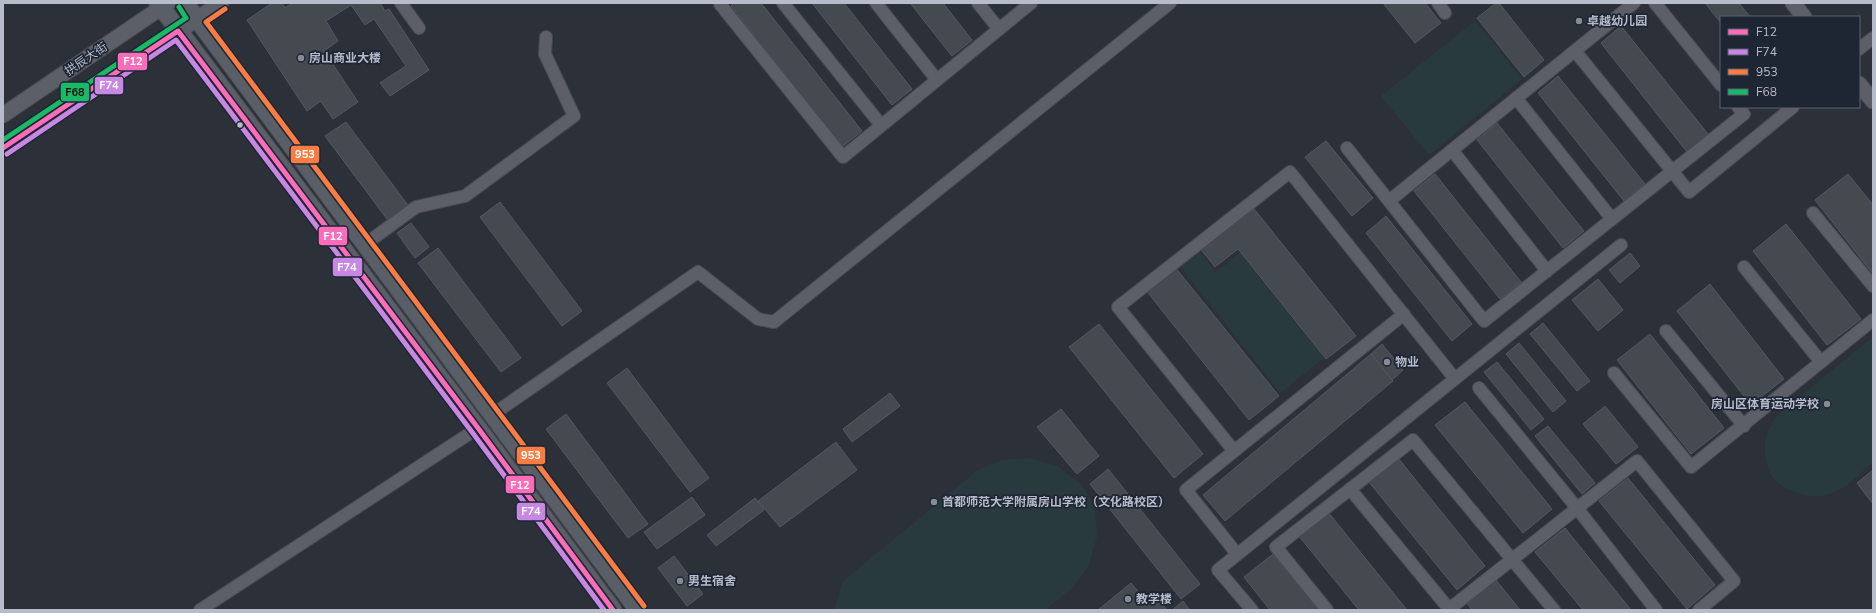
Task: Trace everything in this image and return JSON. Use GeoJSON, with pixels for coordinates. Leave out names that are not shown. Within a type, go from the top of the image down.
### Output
{"type":"FeatureCollection","features":[{"type":"Feature","properties":{"kind":"main road"},"geometry":{"type":"LineString","coordinates":[[185,3],[196,20],[638,610]]}},
{"type":"Feature","properties":{"kind":"main road"},"geometry":{"type":"LineString","coordinates":[[162,5],[178,31],[478,428],[613,610]]}},
{"type":"Feature","properties":{"kind":"street"},"geometry":{"type":"LineString","coordinates":[[3,148],[221,3]]}},
{"type":"Feature","properties":{"kind":"street"},"geometry":{"type":"LineString","coordinates":[[400,3],[419,28]]}},
{"type":"Feature","properties":{"kind":"street"},"geometry":{"type":"LineString","coordinates":[[722,3],[720,4],[843,157],[1032,3]]}},
{"type":"Feature","properties":{"kind":"street"},"geometry":{"type":"LineString","coordinates":[[783,3],[881,125]]}},
{"type":"Feature","properties":{"kind":"street"},"geometry":{"type":"LineString","coordinates":[[876,3],[937,80]]}},
{"type":"Feature","properties":{"kind":"street"},"geometry":{"type":"LineString","coordinates":[[978,3],[999,29]]}},
{"type":"Feature","properties":{"kind":"street"},"geometry":{"type":"LineString","coordinates":[[492,415],[698,272],[758,319],[774,322],[1170,3]]}},
{"type":"Feature","properties":{"kind":"street"},"geometry":{"type":"LineString","coordinates":[[1389,201],[1634,3]]}},
{"type":"Feature","properties":{"kind":"street"},"geometry":{"type":"LineString","coordinates":[[1655,3],[1720,84]]}},
{"type":"Feature","properties":{"kind":"street"},"geometry":{"type":"LineString","coordinates":[[1793,3],[1803,16]]}},
{"type":"Feature","properties":{"kind":"street","name":"拱辰大街"},"geometry":{"type":"LineString","coordinates":[[3,114],[162,5]]}},
{"type":"Feature","properties":{"kind":"street"},"geometry":{"type":"LineString","coordinates":[[364,245],[416,207],[465,196],[574,116],[545,54],[546,37]]}},
{"type":"Feature","properties":{"kind":"street"},"geometry":{"type":"LineString","coordinates":[[1860,48],[1873,38]]}},
{"type":"Feature","properties":{"kind":"street"},"geometry":{"type":"LineString","coordinates":[[1575,51],[1689,192],[1792,108]]}},
{"type":"Feature","properties":{"kind":"street"},"geometry":{"type":"LineString","coordinates":[[1860,85],[1873,101]]}},
{"type":"Feature","properties":{"kind":"street"},"geometry":{"type":"LineString","coordinates":[[1516,98],[1612,219]]}},
{"type":"Feature","properties":{"kind":"street"},"geometry":{"type":"LineString","coordinates":[[1347,148],[1484,321],[1744,114],[1739,108]]}},
{"type":"Feature","properties":{"kind":"street"},"geometry":{"type":"LineString","coordinates":[[1452,150],[1547,271]]}},
{"type":"Feature","properties":{"kind":"street"},"geometry":{"type":"LineString","coordinates":[[1234,451],[1118,307],[1290,172],[1455,378]]}},
{"type":"Feature","properties":{"kind":"street"},"geometry":{"type":"LineString","coordinates":[[1813,213],[1873,286]]}},
{"type":"Feature","properties":{"kind":"street"},"geometry":{"type":"LineString","coordinates":[[1252,610],[1218,570],[1621,245]]}},
{"type":"Feature","properties":{"kind":"street"},"geometry":{"type":"LineString","coordinates":[[1744,267],[1821,362]]}},
{"type":"Feature","properties":{"kind":"street"},"geometry":{"type":"LineString","coordinates":[[1237,554],[1186,490],[1404,314]]}},
{"type":"Feature","properties":{"kind":"street"},"geometry":{"type":"LineString","coordinates":[[1614,373],[1691,467],[1744,426],[1873,320]]}},
{"type":"Feature","properties":{"kind":"street"},"geometry":{"type":"LineString","coordinates":[[1666,331],[1744,426]]}},
{"type":"Feature","properties":{"kind":"street"},"geometry":{"type":"LineString","coordinates":[[1479,388],[1577,508],[1656,610]]}},
{"type":"Feature","properties":{"kind":"street"},"geometry":{"type":"LineString","coordinates":[[200,610],[478,428]]}},
{"type":"Feature","properties":{"kind":"street"},"geometry":{"type":"LineString","coordinates":[[1327,610],[1276,547],[1413,440],[1554,610]]}},
{"type":"Feature","properties":{"kind":"street"},"geometry":{"type":"LineString","coordinates":[[1350,489],[1449,610],[1637,461],[1734,581],[1699,610]]}},
{"type":"Feature","properties":{"kind":"shaded area"},"geometry":{"type":"Polygon","coordinates":[[[1475,21],[1522,79],[1429,155],[1381,96],[1475,21]]]}},
{"type":"Feature","properties":{"kind":"shaded area"},"geometry":{"type":"Polygon","coordinates":[[[1198,250],[1216,272],[1240,253],[1324,358],[1280,393],[1179,265],[1198,250]]]}},
{"type":"Feature","properties":{"kind":"shaded area"},"geometry":{"type":"Polygon","coordinates":[[[1873,339],[1873,462],[1846,486],[1833,493],[1813,496],[1799,494],[1786,488],[1775,480],[1767,464],[1765,443],[1771,424],[1787,406],[1869,340],[1873,339]]]}},
{"type":"Feature","properties":{"kind":"shaded area"},"geometry":{"type":"Polygon","coordinates":[[[1030,458],[1057,466],[1081,484],[1095,509],[1097,537],[1088,567],[1072,588],[1045,610],[834,610],[843,581],[978,470],[1002,460],[1030,458]]]}},
{"type":"Feature","properties":{"kind":"building","name":"房山商业大楼"},"geometry":{"type":"Polygon","coordinates":[[[272,3],[282,3],[285,8],[292,3],[380,3],[385,11],[389,9],[429,70],[390,96],[380,83],[406,66],[374,19],[365,25],[351,5],[326,21],[338,41],[324,51],[358,102],[333,119],[321,101],[307,111],[247,20],[272,3]]]}},
{"type":"Feature","properties":{"kind":"building"},"geometry":{"type":"Polygon","coordinates":[[[734,3],[761,3],[862,131],[842,147],[731,6],[734,3]]]}},
{"type":"Feature","properties":{"kind":"building"},"geometry":{"type":"Polygon","coordinates":[[[812,3],[844,3],[912,89],[892,105],[812,3]]]}},
{"type":"Feature","properties":{"kind":"building"},"geometry":{"type":"Polygon","coordinates":[[[910,3],[943,3],[972,40],[952,56],[910,3]]]}},
{"type":"Feature","properties":{"kind":"building"},"geometry":{"type":"Polygon","coordinates":[[[1383,3],[1425,3],[1441,23],[1415,43],[1383,3]]]}},
{"type":"Feature","properties":{"kind":"building"},"geometry":{"type":"Polygon","coordinates":[[[1496,3],[1499,3],[1544,60],[1524,77],[1477,18],[1496,3]]]}},
{"type":"Feature","properties":{"kind":"building"},"geometry":{"type":"Polygon","coordinates":[[[1705,3],[1739,3],[1749,16],[1720,16],[1720,22],[1705,3]]]}},
{"type":"Feature","properties":{"kind":"building"},"geometry":{"type":"Polygon","coordinates":[[[1621,26],[1708,134],[1687,152],[1601,43],[1621,26]]]}},
{"type":"Feature","properties":{"kind":"building"},"geometry":{"type":"Polygon","coordinates":[[[1558,76],[1645,184],[1624,201],[1538,93],[1558,76]]]}},
{"type":"Feature","properties":{"kind":"building"},"geometry":{"type":"Polygon","coordinates":[[[346,122],[410,208],[390,223],[325,136],[346,122]]]}},
{"type":"Feature","properties":{"kind":"building"},"geometry":{"type":"Polygon","coordinates":[[[1497,123],[1584,231],[1563,248],[1477,140],[1497,123]]]}},
{"type":"Feature","properties":{"kind":"building"},"geometry":{"type":"Polygon","coordinates":[[[1326,141],[1373,198],[1352,216],[1305,157],[1326,141]]]}},
{"type":"Feature","properties":{"kind":"building"},"geometry":{"type":"Polygon","coordinates":[[[1435,174],[1521,282],[1500,299],[1414,191],[1435,174]]]}},
{"type":"Feature","properties":{"kind":"building"},"geometry":{"type":"Polygon","coordinates":[[[1848,174],[1873,205],[1873,274],[1815,200],[1848,174]]]}},
{"type":"Feature","properties":{"kind":"building"},"geometry":{"type":"Polygon","coordinates":[[[500,202],[582,311],[562,326],[480,217],[500,202]]]}},
{"type":"Feature","properties":{"kind":"building"},"geometry":{"type":"Polygon","coordinates":[[[1251,205],[1356,336],[1326,359],[1238,249],[1215,267],[1199,247],[1251,205]]]}},
{"type":"Feature","properties":{"kind":"building"},"geometry":{"type":"Polygon","coordinates":[[[1386,216],[1472,324],[1452,341],[1366,233],[1386,216]]]}},
{"type":"Feature","properties":{"kind":"building"},"geometry":{"type":"Polygon","coordinates":[[[411,223],[429,247],[415,258],[397,233],[411,223]]]}},
{"type":"Feature","properties":{"kind":"building"},"geometry":{"type":"Polygon","coordinates":[[[1786,224],[1861,319],[1827,345],[1753,251],[1786,224]]]}},
{"type":"Feature","properties":{"kind":"building"},"geometry":{"type":"Polygon","coordinates":[[[438,248],[521,358],[501,372],[418,263],[438,248]]]}},
{"type":"Feature","properties":{"kind":"building"},"geometry":{"type":"Polygon","coordinates":[[[1630,253],[1640,266],[1620,283],[1609,270],[1630,253]]]}},
{"type":"Feature","properties":{"kind":"building"},"geometry":{"type":"Polygon","coordinates":[[[1174,266],[1279,396],[1249,420],[1145,289],[1174,266]]]}},
{"type":"Feature","properties":{"kind":"building"},"geometry":{"type":"Polygon","coordinates":[[[1598,279],[1623,310],[1598,331],[1572,300],[1598,279]]]}},
{"type":"Feature","properties":{"kind":"building"},"geometry":{"type":"Polygon","coordinates":[[[1710,284],[1784,379],[1751,405],[1677,311],[1710,284]]]}},
{"type":"Feature","properties":{"kind":"building"},"geometry":{"type":"Polygon","coordinates":[[[1543,323],[1590,381],[1577,391],[1530,334],[1543,323]]]}},
{"type":"Feature","properties":{"kind":"building"},"geometry":{"type":"Polygon","coordinates":[[[1099,324],[1203,454],[1174,478],[1069,347],[1099,324]]]}},
{"type":"Feature","properties":{"kind":"building"},"geometry":{"type":"Polygon","coordinates":[[[1650,334],[1724,428],[1691,454],[1617,360],[1650,334]]]}},
{"type":"Feature","properties":{"kind":"building"},"geometry":{"type":"Polygon","coordinates":[[[1519,343],[1566,401],[1553,412],[1506,354],[1519,343]]]}},
{"type":"Feature","properties":{"kind":"building","name":"物业"},"geometry":{"type":"Polygon","coordinates":[[[1382,344],[1403,370],[1392,380],[1371,354],[1382,344]]]}},
{"type":"Feature","properties":{"kind":"building"},"geometry":{"type":"Polygon","coordinates":[[[1371,354],[1393,381],[1225,521],[1203,495],[1371,354]]]}},
{"type":"Feature","properties":{"kind":"building"},"geometry":{"type":"Polygon","coordinates":[[[1497,362],[1544,419],[1531,430],[1484,372],[1497,362]]]}},
{"type":"Feature","properties":{"kind":"building"},"geometry":{"type":"Polygon","coordinates":[[[627,368],[709,478],[690,492],[607,383],[627,368]]]}},
{"type":"Feature","properties":{"kind":"building"},"geometry":{"type":"Polygon","coordinates":[[[890,393],[900,406],[852,442],[843,429],[890,393]]]}},
{"type":"Feature","properties":{"kind":"building"},"geometry":{"type":"Polygon","coordinates":[[[1465,402],[1552,509],[1523,533],[1435,425],[1465,402]]]}},
{"type":"Feature","properties":{"kind":"building"},"geometry":{"type":"Polygon","coordinates":[[[1605,406],[1638,447],[1616,464],[1583,424],[1605,406]]]}},
{"type":"Feature","properties":{"kind":"building"},"geometry":{"type":"Polygon","coordinates":[[[1061,409],[1099,456],[1077,474],[1037,427],[1061,409]]]}},
{"type":"Feature","properties":{"kind":"building"},"geometry":{"type":"Polygon","coordinates":[[[566,414],[648,524],[628,538],[546,429],[566,414]]]}},
{"type":"Feature","properties":{"kind":"building"},"geometry":{"type":"Polygon","coordinates":[[[1548,426],[1595,483],[1582,494],[1535,436],[1548,426]]]}},
{"type":"Feature","properties":{"kind":"building"},"geometry":{"type":"Polygon","coordinates":[[[836,442],[857,470],[780,527],[758,501],[836,442]]]}},
{"type":"Feature","properties":{"kind":"building"},"geometry":{"type":"Polygon","coordinates":[[[1398,458],[1485,566],[1457,590],[1369,482],[1398,458]]]}},
{"type":"Feature","properties":{"kind":"building"},"geometry":{"type":"Polygon","coordinates":[[[1108,469],[1200,584],[1181,599],[1090,484],[1108,469]]]}},
{"type":"Feature","properties":{"kind":"building"},"geometry":{"type":"Polygon","coordinates":[[[1873,470],[1873,504],[1857,483],[1873,470]]]}},
{"type":"Feature","properties":{"kind":"building"},"geometry":{"type":"Polygon","coordinates":[[[1628,478],[1715,585],[1687,609],[1599,501],[1628,478]]]}},
{"type":"Feature","properties":{"kind":"building"},"geometry":{"type":"Polygon","coordinates":[[[692,497],[705,515],[657,549],[644,532],[692,497]]]}},
{"type":"Feature","properties":{"kind":"building"},"geometry":{"type":"Polygon","coordinates":[[[755,498],[764,510],[716,546],[707,535],[755,498]]]}},
{"type":"Feature","properties":{"kind":"building"},"geometry":{"type":"Polygon","coordinates":[[[1328,512],[1407,610],[1359,610],[1298,535],[1328,512]]]}},
{"type":"Feature","properties":{"kind":"building"},"geometry":{"type":"Polygon","coordinates":[[[1565,528],[1631,610],[1583,610],[1535,552],[1565,528]]]}},
{"type":"Feature","properties":{"kind":"building"},"geometry":{"type":"Polygon","coordinates":[[[1273,554],[1319,610],[1270,610],[1244,577],[1273,554]]]}},
{"type":"Feature","properties":{"kind":"building","name":"男生宿舍"},"geometry":{"type":"Polygon","coordinates":[[[674,556],[703,594],[687,606],[658,568],[674,556]]]}},
{"type":"Feature","properties":{"kind":"building"},"geometry":{"type":"Polygon","coordinates":[[[1496,580],[1520,610],[1472,610],[1467,603],[1496,580]]]}},
{"type":"Feature","properties":{"kind":"building","name":"教学楼"},"geometry":{"type":"Polygon","coordinates":[[[1131,583],[1147,602],[1155,595],[1167,610],[1098,610],[1131,583]]]}},
{"type":"Feature","properties":{"kind":"building","name":"教学楼"},"geometry":{"type":"Polygon","coordinates":[[[1183,601],[1190,610],[1172,610],[1183,601]]]}},
{"type":"Feature","properties":{"kind":"transit line","name":"F68"},"geometry":{"type":"LineString","coordinates":[[3,140],[186,18],[179,7]]}},
{"type":"Feature","properties":{"kind":"transit line","name":"953"},"geometry":{"type":"LineString","coordinates":[[225,9],[206,22],[644,606]]}},
{"type":"Feature","properties":{"kind":"transit line","name":"F12"},"geometry":{"type":"LineString","coordinates":[[3,148],[178,31],[478,428],[613,610]]}},
{"type":"Feature","properties":{"kind":"transit line","name":"F74"},"geometry":{"type":"LineString","coordinates":[[7,154],[176,40],[472,432],[604,610]]}},
{"type":"Feature","properties":{"kind":"place","name":"卓越幼儿园"},"geometry":{"type":"Point","coordinates":[1579,21]}},
{"type":"Feature","properties":{"kind":"place","name":"房山商业大楼"},"geometry":{"type":"Point","coordinates":[301,58]}},
{"type":"Feature","properties":{"kind":"place","name":"物业"},"geometry":{"type":"Point","coordinates":[1387,362]}},
{"type":"Feature","properties":{"kind":"place","name":"房山区体育运动学校"},"geometry":{"type":"Point","coordinates":[1827,404]}},
{"type":"Feature","properties":{"kind":"place","name":"首都师范大学附属房山学校（文化路校区）"},"geometry":{"type":"Point","coordinates":[934,502]}},
{"type":"Feature","properties":{"kind":"place","name":"男生宿舍"},"geometry":{"type":"Point","coordinates":[680,581]}},
{"type":"Feature","properties":{"kind":"place","name":"教学楼"},"geometry":{"type":"Point","coordinates":[1128,599]}}]}
